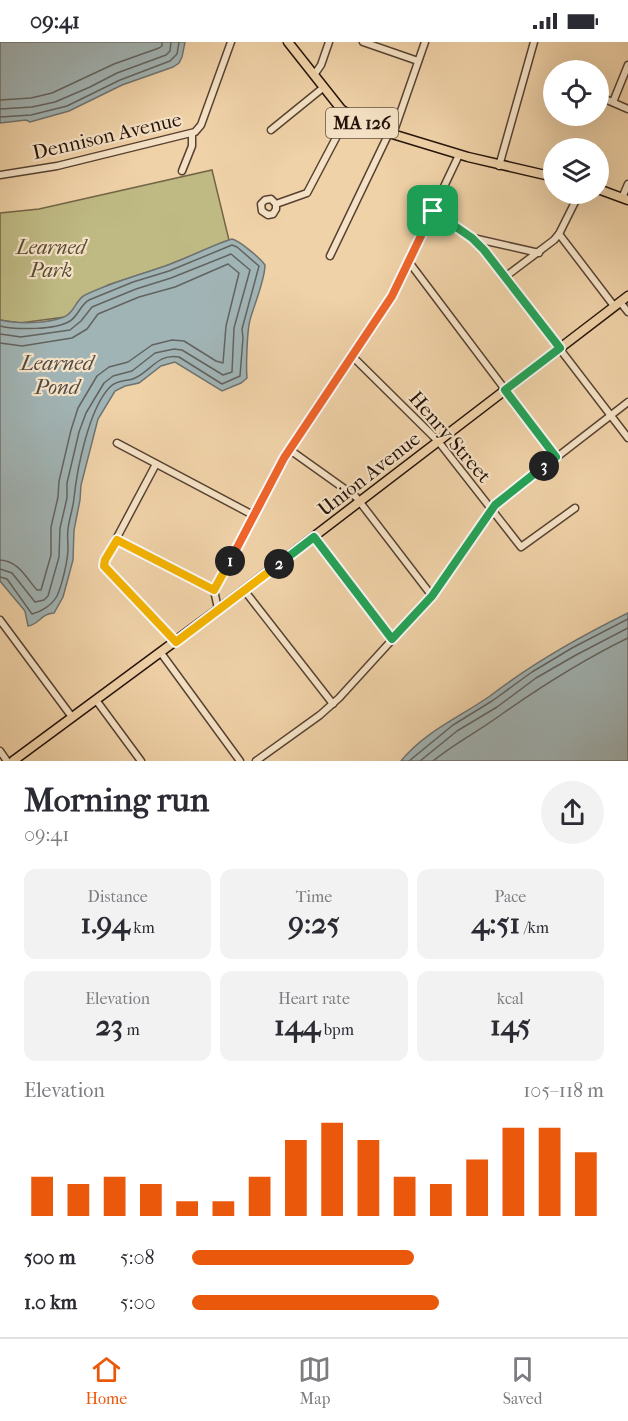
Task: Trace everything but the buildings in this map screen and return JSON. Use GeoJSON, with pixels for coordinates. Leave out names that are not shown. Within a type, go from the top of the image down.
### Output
{"type":"FeatureCollection","features":[{"type":"Feature","properties":{"kind":"main road","name":"MA 126"},"geometry":{"type":"LineString","coordinates":[[288,42],[348,115],[368,126],[459,155],[543,175]]}},
{"type":"Feature","properties":{"kind":"main road"},"geometry":{"type":"LineString","coordinates":[[609,193],[625,199]]}},
{"type":"Feature","properties":{"kind":"main road","name":"Union Avenue"},"geometry":{"type":"LineString","coordinates":[[13,761],[176,642],[628,296]]}},
{"type":"Feature","properties":{"kind":"street","name":"Dennison Avenue"},"geometry":{"type":"LineString","coordinates":[[0,175],[57,166],[192,134],[201,125],[231,42]]}},
{"type":"Feature","properties":{"kind":"street"},"geometry":{"type":"LineString","coordinates":[[314,75],[321,65],[329,42]]}},
{"type":"Feature","properties":{"kind":"street"},"geometry":{"type":"LineString","coordinates":[[363,42],[418,61]]}},
{"type":"Feature","properties":{"kind":"street"},"geometry":{"type":"LineString","coordinates":[[330,256],[391,133],[425,42]]}},
{"type":"Feature","properties":{"kind":"street"},"geometry":{"type":"LineString","coordinates":[[499,166],[534,42]]}},
{"type":"Feature","properties":{"kind":"street"},"geometry":{"type":"LineString","coordinates":[[613,102],[628,65]]}},
{"type":"Feature","properties":{"kind":"street"},"geometry":{"type":"LineString","coordinates":[[271,130],[324,87]]}},
{"type":"Feature","properties":{"kind":"street"},"geometry":{"type":"LineString","coordinates":[[609,100],[628,109]]}},
{"type":"Feature","properties":{"kind":"street"},"geometry":{"type":"LineString","coordinates":[[276,204],[307,193],[348,115]]}},
{"type":"Feature","properties":{"kind":"street"},"geometry":{"type":"LineString","coordinates":[[182,171],[192,146],[192,134]]}},
{"type":"Feature","properties":{"kind":"street"},"geometry":{"type":"LineString","coordinates":[[218,609],[214,590],[253,515],[290,450],[387,305],[459,155]]}},
{"type":"Feature","properties":{"kind":"street"},"geometry":{"type":"LineString","coordinates":[[625,199],[628,184]]}},
{"type":"Feature","properties":{"kind":"street"},"geometry":{"type":"LineString","coordinates":[[505,277],[539,253],[559,234],[574,204]]}},
{"type":"Feature","properties":{"kind":"street"},"geometry":{"type":"LineString","coordinates":[[433,211],[472,238],[484,250],[628,438]]}},
{"type":"Feature","properties":{"kind":"street"},"geometry":{"type":"LineString","coordinates":[[559,234],[617,304],[628,312]]}},
{"type":"Feature","properties":{"kind":"street"},"geometry":{"type":"LineString","coordinates":[[472,238],[539,253]]}},
{"type":"Feature","properties":{"kind":"street"},"geometry":{"type":"LineString","coordinates":[[409,262],[556,457]]}},
{"type":"Feature","properties":{"kind":"street","name":"Henry Street"},"geometry":{"type":"LineString","coordinates":[[352,356],[438,441],[521,547],[575,508]]}},
{"type":"Feature","properties":{"kind":"street"},"geometry":{"type":"LineString","coordinates":[[256,761],[333,704],[432,596],[491,510],[501,500],[628,402]]}},
{"type":"Feature","properties":{"kind":"street"},"geometry":{"type":"LineString","coordinates":[[117,443],[253,515]]}},
{"type":"Feature","properties":{"kind":"street"},"geometry":{"type":"LineString","coordinates":[[290,450],[360,501],[432,596]]}},
{"type":"Feature","properties":{"kind":"street"},"geometry":{"type":"LineString","coordinates":[[156,464],[104,563],[107,571],[176,642]]}},
{"type":"Feature","properties":{"kind":"street"},"geometry":{"type":"LineString","coordinates":[[314,537],[392,639]]}},
{"type":"Feature","properties":{"kind":"street"},"geometry":{"type":"LineString","coordinates":[[117,540],[214,590]]}},
{"type":"Feature","properties":{"kind":"street"},"geometry":{"type":"LineString","coordinates":[[244,590],[333,704]]}},
{"type":"Feature","properties":{"kind":"street"},"geometry":{"type":"LineString","coordinates":[[0,620],[72,717]]}},
{"type":"Feature","properties":{"kind":"street"},"geometry":{"type":"LineString","coordinates":[[161,653],[240,761]]}},
{"type":"Feature","properties":{"kind":"street"},"geometry":{"type":"LineString","coordinates":[[96,700],[141,761]]}},
{"type":"Feature","properties":{"kind":"street"},"geometry":{"type":"LineString","coordinates":[[0,751],[7,761]]}},
{"type":"Feature","properties":{"kind":"green space","name":"Learned Park"},"geometry":{"type":"Polygon","coordinates":[[[212,170],[229,240],[166,266],[108,285],[77,303],[74,310],[65,317],[20,323],[0,320],[0,213],[39,209],[212,170]]]}},
{"type":"Feature","properties":{"kind":"water"},"geometry":{"type":"Polygon","coordinates":[[[0,42],[185,42],[182,57],[173,67],[122,85],[69,111],[30,122],[26,120],[0,123],[0,42]]]}},
{"type":"Feature","properties":{"kind":"water","name":"Learned Pond"},"geometry":{"type":"Polygon","coordinates":[[[232,239],[250,250],[265,265],[249,325],[247,378],[222,391],[175,362],[161,366],[139,383],[115,391],[98,419],[81,485],[74,530],[73,560],[63,597],[54,613],[28,626],[25,611],[0,581],[0,320],[32,323],[64,317],[71,313],[85,295],[232,239]]]}},
{"type":"Feature","properties":{"kind":"water"},"geometry":{"type":"Polygon","coordinates":[[[628,613],[628,761],[401,761],[431,733],[523,672],[574,641],[628,613]]]}},
{"type":"Feature","properties":{"kind":"route"},"geometry":{"type":"LineString","coordinates":[[433,211],[472,238],[484,250],[560,348],[505,390],[556,457],[495,505],[432,596],[392,639],[314,537],[176,642],[105,569],[105,560],[117,540],[214,590],[284,458],[387,305],[433,211]]}}]}
